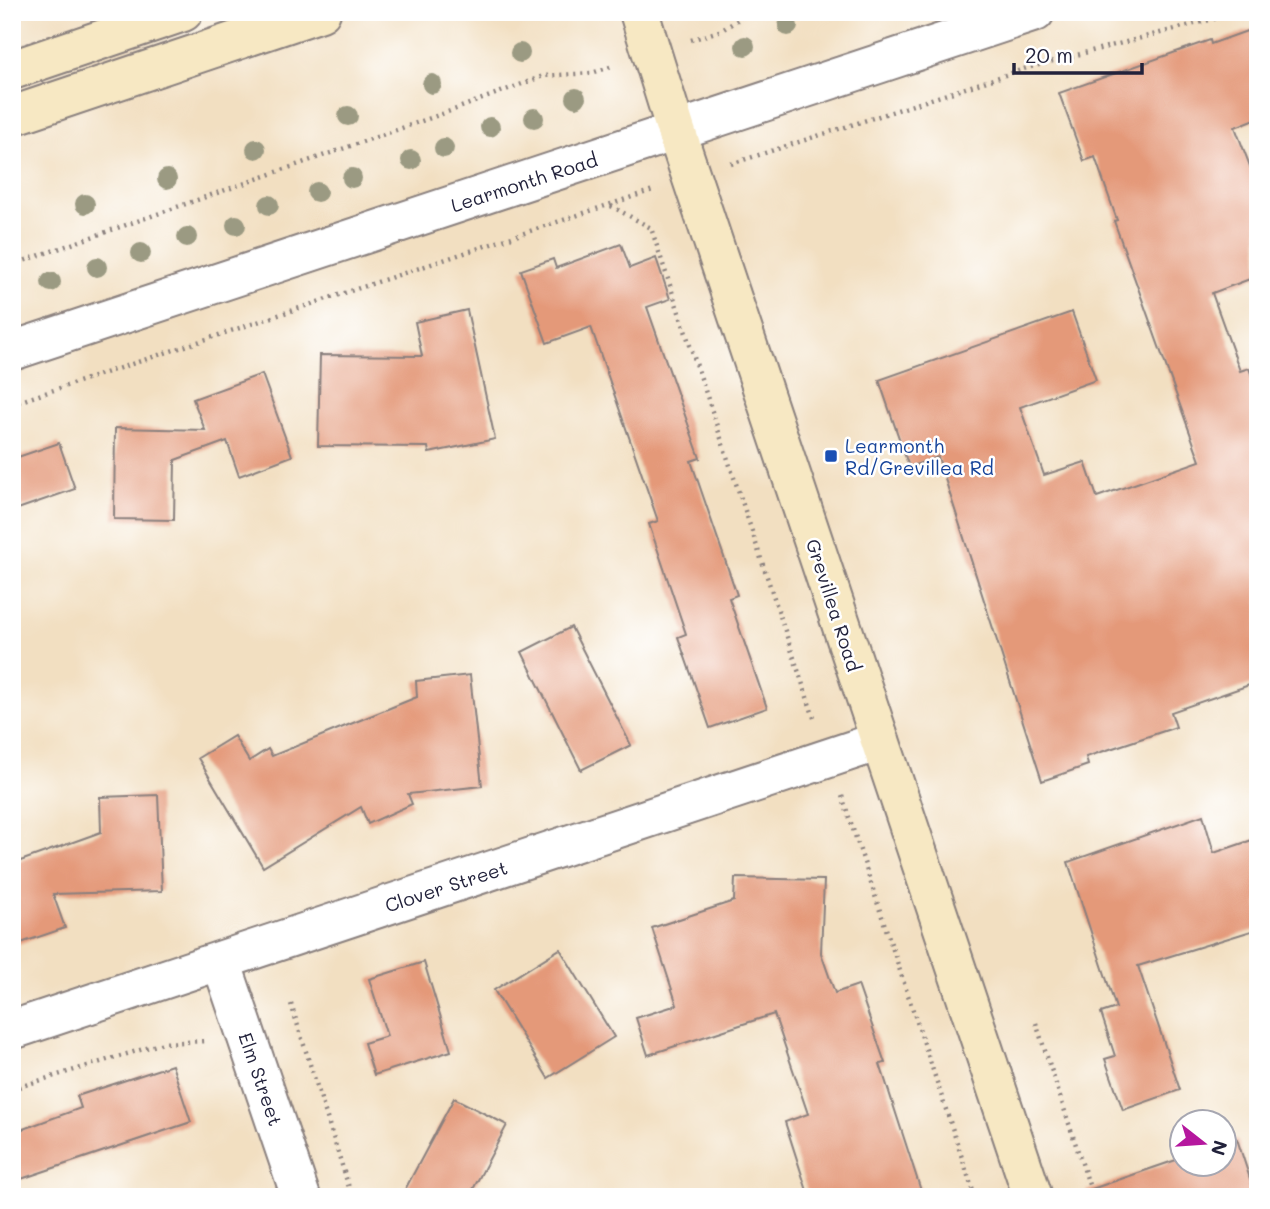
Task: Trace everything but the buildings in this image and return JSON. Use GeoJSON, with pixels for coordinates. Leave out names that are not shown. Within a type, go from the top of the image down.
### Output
{"type":"FeatureCollection","features":[{"type":"Feature","properties":{"kind":"street"},"geometry":{"type":"LineString","coordinates":[[12,70],[183,12]]}},
{"type":"Feature","properties":{"kind":"street"},"geometry":{"type":"LineString","coordinates":[[12,116],[321,12]]}},
{"type":"Feature","properties":{"kind":"street","name":"Grevillea Road"},"geometry":{"type":"LineString","coordinates":[[639,12],[676,131],[1033,1197]]}},
{"type":"Feature","properties":{"kind":"street","name":"Learmonth Road"},"geometry":{"type":"LineString","coordinates":[[12,351],[1035,12]]}},
{"type":"Feature","properties":{"kind":"street","name":"Clover Street"},"geometry":{"type":"LineString","coordinates":[[12,1030],[880,741]]}},
{"type":"Feature","properties":{"kind":"street","name":"Elm Street"},"geometry":{"type":"LineString","coordinates":[[221,961],[301,1197]]}},
{"type":"Feature","properties":{"kind":"path"},"geometry":{"type":"LineString","coordinates":[[722,30],[750,12]]}},
{"type":"Feature","properties":{"kind":"path"},"geometry":{"type":"LineString","coordinates":[[12,404],[611,206],[692,176],[1027,68],[1240,12]]}},
{"type":"Feature","properties":{"kind":"path"},"geometry":{"type":"LineString","coordinates":[[12,265],[457,109],[543,76],[592,73]]}},
{"type":"Feature","properties":{"kind":"path"},"geometry":{"type":"LineString","coordinates":[[611,206],[651,228],[975,1197]]}},
{"type":"Feature","properties":{"kind":"path"},"geometry":{"type":"LineString","coordinates":[[291,1004],[352,1197]]}},
{"type":"Feature","properties":{"kind":"path"},"geometry":{"type":"LineString","coordinates":[[1036,1023],[1093,1197]]}},
{"type":"Feature","properties":{"kind":"path"},"geometry":{"type":"LineString","coordinates":[[12,1089],[163,1043],[206,1040],[213,1049]]}},
{"type":"Feature","properties":{"kind":"place","name":"Learmonth Rd/Grevillea Rd"},"geometry":{"type":"Point","coordinates":[831,456]}}]}
